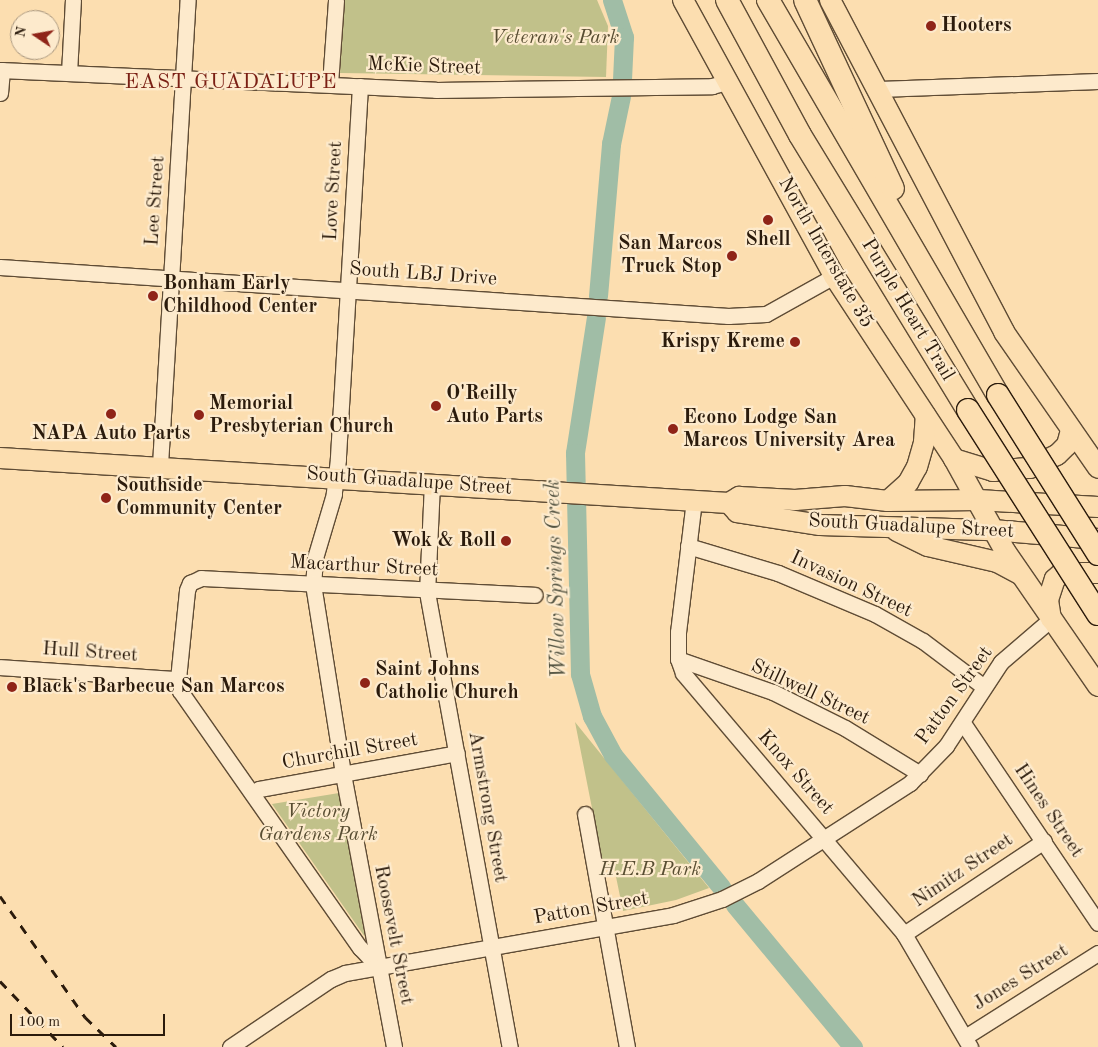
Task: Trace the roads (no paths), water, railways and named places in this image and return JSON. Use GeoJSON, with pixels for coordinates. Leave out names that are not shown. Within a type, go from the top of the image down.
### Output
{"type":"FeatureCollection","features":[{"type":"Feature","properties":{"kind":"highway"},"geometry":{"type":"LineString","coordinates":[[711,0],[793,121]]}},
{"type":"Feature","properties":{"kind":"highway","name":"Purple Heart Trail"},"geometry":{"type":"LineString","coordinates":[[727,0],[793,121],[968,410],[1098,614]]}},
{"type":"Feature","properties":{"kind":"highway","name":"Purple Heart Trail"},"geometry":{"type":"LineString","coordinates":[[768,0],[998,395],[1098,554]]}},
{"type":"Feature","properties":{"kind":"highway"},"geometry":{"type":"LineString","coordinates":[[805,0],[956,324]]}},
{"type":"Feature","properties":{"kind":"main road","name":"North Interstate 35"},"geometry":{"type":"LineString","coordinates":[[682,0],[834,276],[954,459],[979,500],[993,530],[1050,618],[1098,686]]}},
{"type":"Feature","properties":{"kind":"main road"},"geometry":{"type":"LineString","coordinates":[[830,0],[879,89],[1004,332],[1098,468]]}},
{"type":"Feature","properties":{"kind":"main road"},"geometry":{"type":"LineString","coordinates":[[888,501],[908,483],[916,467],[924,442],[926,416]]}},
{"type":"Feature","properties":{"kind":"main road"},"geometry":{"type":"LineString","coordinates":[[954,459],[993,471],[1030,468],[1057,455],[1068,445],[1071,430]]}},
{"type":"Feature","properties":{"kind":"main road","name":"South Guadalupe Street"},"geometry":{"type":"LineString","coordinates":[[0,458],[160,465],[729,502],[738,497],[795,500],[845,496],[888,501],[979,500],[1098,507]]}},
{"type":"Feature","properties":{"kind":"main road","name":"South Guadalupe Street"},"geometry":{"type":"LineString","coordinates":[[729,502],[737,512],[820,525],[993,530],[1098,539]]}},
{"type":"Feature","properties":{"kind":"main road"},"geometry":{"type":"LineString","coordinates":[[890,528],[928,546],[997,562],[1022,575]]}},
{"type":"Feature","properties":{"kind":"main road"},"geometry":{"type":"LineString","coordinates":[[1050,618],[1048,600],[1054,579],[1062,573],[1098,573]]}},
{"type":"Feature","properties":{"kind":"street"},"geometry":{"type":"LineString","coordinates":[[69,73],[73,0]]}},
{"type":"Feature","properties":{"kind":"street","name":"Lee Street"},"geometry":{"type":"LineString","coordinates":[[160,465],[188,0]]}},
{"type":"Feature","properties":{"kind":"street"},"geometry":{"type":"LineString","coordinates":[[330,84],[336,0]]}},
{"type":"Feature","properties":{"kind":"street"},"geometry":{"type":"LineString","coordinates":[[0,93],[1,70]]}},
{"type":"Feature","properties":{"kind":"street","name":"McKie Street"},"geometry":{"type":"LineString","coordinates":[[1,70],[436,90],[712,86],[727,82]]}},
{"type":"Feature","properties":{"kind":"street"},"geometry":{"type":"LineString","coordinates":[[879,89],[1098,81]]}},
{"type":"Feature","properties":{"kind":"street","name":"Love Street"},"geometry":{"type":"LineString","coordinates":[[336,477],[350,290],[360,86]]}},
{"type":"Feature","properties":{"kind":"street","name":"South LBJ Drive"},"geometry":{"type":"LineString","coordinates":[[0,267],[171,280],[752,316],[766,314],[834,276]]}},
{"type":"Feature","properties":{"kind":"street","name":"Roosevelt Street"},"geometry":{"type":"LineString","coordinates":[[336,477],[330,515],[315,558],[313,584],[343,774],[394,1047]]}},
{"type":"Feature","properties":{"kind":"street","name":"Armstrong Street"},"geometry":{"type":"LineString","coordinates":[[432,483],[427,592],[510,1047]]}},
{"type":"Feature","properties":{"kind":"street"},"geometry":{"type":"LineString","coordinates":[[678,659],[694,500]]}},
{"type":"Feature","properties":{"kind":"street","name":"Invasion Street"},"geometry":{"type":"LineString","coordinates":[[688,546],[778,573],[875,614],[923,641],[984,687]]}},
{"type":"Feature","properties":{"kind":"street","name":"Macarthur Street"},"geometry":{"type":"LineString","coordinates":[[178,679],[185,599],[190,583],[201,578],[427,592],[535,595]]}},
{"type":"Feature","properties":{"kind":"street","name":"Patton Street"},"geometry":{"type":"LineString","coordinates":[[230,1047],[331,979],[378,967],[673,915],[722,899],[758,881],[920,774],[963,723],[1001,662],[1050,618]]}},
{"type":"Feature","properties":{"kind":"street","name":"Stillwell Street"},"geometry":{"type":"LineString","coordinates":[[678,659],[773,692],[845,728],[920,774]]}},
{"type":"Feature","properties":{"kind":"street","name":"Knox Street"},"geometry":{"type":"LineString","coordinates":[[678,659],[692,687],[825,838],[904,934],[968,1042]]}},
{"type":"Feature","properties":{"kind":"street","name":"Hull Street"},"geometry":{"type":"LineString","coordinates":[[0,667],[178,679]]}},
{"type":"Feature","properties":{"kind":"street"},"geometry":{"type":"LineString","coordinates":[[178,679],[180,691],[363,952],[378,967]]}},
{"type":"Feature","properties":{"kind":"street","name":"Hines Street"},"geometry":{"type":"LineString","coordinates":[[963,723],[1098,923]]}},
{"type":"Feature","properties":{"kind":"street","name":"Churchill Street"},"geometry":{"type":"LineString","coordinates":[[252,793],[259,789],[457,753]]}},
{"type":"Feature","properties":{"kind":"street"},"geometry":{"type":"LineString","coordinates":[[585,814],[607,927],[627,1047]]}},
{"type":"Feature","properties":{"kind":"street","name":"Nimitz Street"},"geometry":{"type":"LineString","coordinates":[[904,934],[1044,841]]}},
{"type":"Feature","properties":{"kind":"street","name":"Jones Street"},"geometry":{"type":"LineString","coordinates":[[968,1042],[1098,953]]}},
{"type":"Feature","properties":{"kind":"waterway","name":"Willow Springs Creek"},"geometry":{"type":"LineString","coordinates":[[612,0],[624,37],[622,79]]}},
{"type":"Feature","properties":{"kind":"waterway","name":"Willow Springs Creek"},"geometry":{"type":"LineString","coordinates":[[598,296],[611,144],[621,96]]}},
{"type":"Feature","properties":{"kind":"waterway","name":"Willow Springs Creek"},"geometry":{"type":"LineString","coordinates":[[596,317],[575,453],[580,674],[592,716],[613,755],[721,887]]}},
{"type":"Feature","properties":{"kind":"waterway","name":"Willow Springs Creek"},"geometry":{"type":"LineString","coordinates":[[735,905],[853,1047]]}},
{"type":"Feature","properties":{"kind":"railway"},"geometry":{"type":"LineString","coordinates":[[0,896],[85,1017],[116,1047]]}},
{"type":"Feature","properties":{"kind":"railway"},"geometry":{"type":"LineString","coordinates":[[0,981],[63,1047]]}},
{"type":"Feature","properties":{"kind":"place","name":"Hooters"},"geometry":{"type":"Point","coordinates":[931,26]}},
{"type":"Feature","properties":{"kind":"place","name":"Shell"},"geometry":{"type":"Point","coordinates":[768,220]}},
{"type":"Feature","properties":{"kind":"place","name":"San Marcos Truck Stop"},"geometry":{"type":"Point","coordinates":[732,256]}},
{"type":"Feature","properties":{"kind":"place","name":"Bonham Early Childhood Center"},"geometry":{"type":"Point","coordinates":[153,296]}},
{"type":"Feature","properties":{"kind":"place","name":"Krispy Kreme"},"geometry":{"type":"Point","coordinates":[795,342]}},
{"type":"Feature","properties":{"kind":"place","name":"O'Reilly Auto Parts"},"geometry":{"type":"Point","coordinates":[436,406]}},
{"type":"Feature","properties":{"kind":"place","name":"NAPA Auto Parts"},"geometry":{"type":"Point","coordinates":[111,414]}},
{"type":"Feature","properties":{"kind":"place","name":"Memorial Presbyterian Church"},"geometry":{"type":"Point","coordinates":[199,415]}},
{"type":"Feature","properties":{"kind":"place","name":"Econo Lodge San Marcos University Area"},"geometry":{"type":"Point","coordinates":[673,429]}},
{"type":"Feature","properties":{"kind":"place","name":"Southside Community Center"},"geometry":{"type":"Point","coordinates":[106,498]}},
{"type":"Feature","properties":{"kind":"place","name":"Wok & Roll"},"geometry":{"type":"Point","coordinates":[506,541]}},
{"type":"Feature","properties":{"kind":"place","name":"Saint Johns Catholic Church"},"geometry":{"type":"Point","coordinates":[365,683]}},
{"type":"Feature","properties":{"kind":"place","name":"Black's Barbecue San Marcos"},"geometry":{"type":"Point","coordinates":[12,687]}},
{"type":"Feature","properties":{"kind":"district","name":"EAST GUADALUPE"},"geometry":{"type":"Point","coordinates":[231,83]}},
{"type":"Feature","properties":{"kind":"park label","name":"Veteran's Park"},"geometry":{"type":"Point","coordinates":[555,38]}},
{"type":"Feature","properties":{"kind":"park label","name":"Victory Gardens Park"},"geometry":{"type":"Point","coordinates":[318,824]}},
{"type":"Feature","properties":{"kind":"park label","name":"H.E.B Park"},"geometry":{"type":"Point","coordinates":[650,870]}}]}
